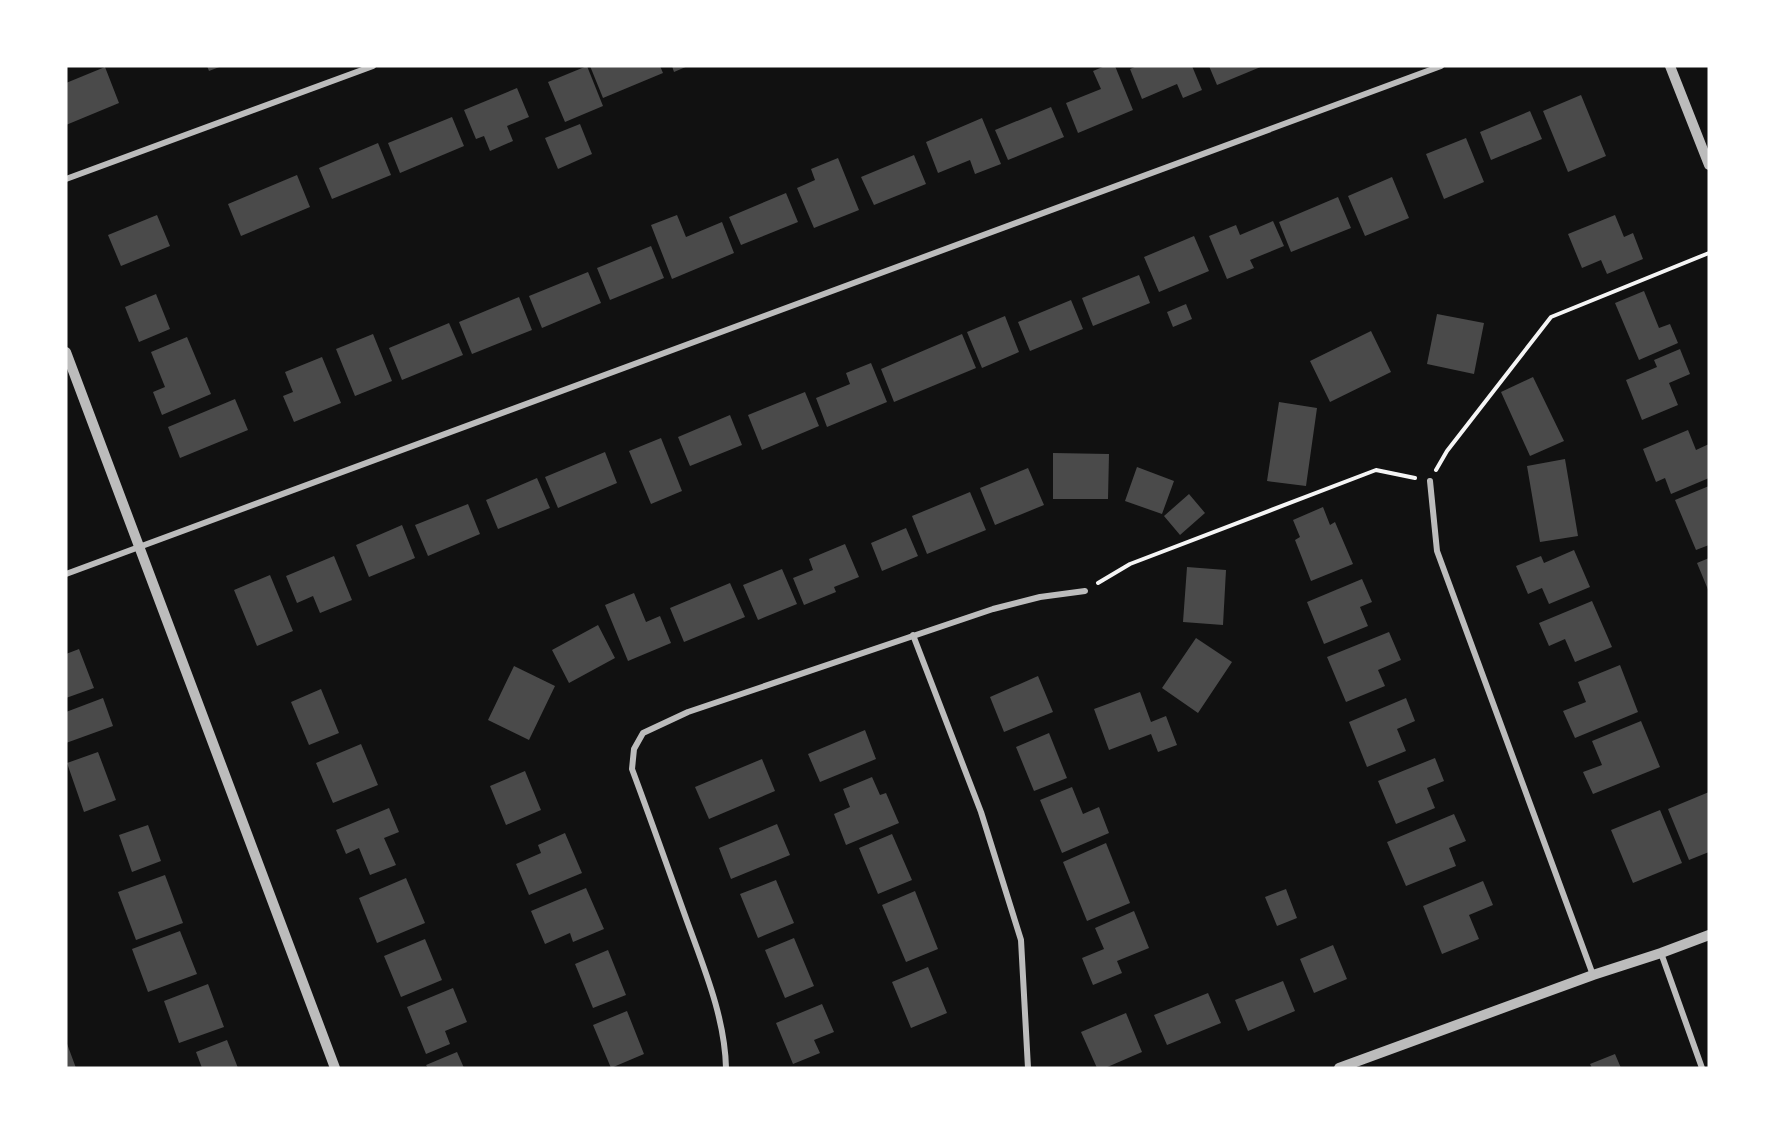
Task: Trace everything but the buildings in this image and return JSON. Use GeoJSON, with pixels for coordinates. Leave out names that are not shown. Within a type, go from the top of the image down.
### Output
{"type":"FeatureCollection","features":[{"type":"Feature","properties":{"kind":"street"},"geometry":{"type":"LineString","coordinates":[[66,179],[373,66]]}},
{"type":"Feature","properties":{"kind":"street"},"geometry":{"type":"LineString","coordinates":[[66,574],[1441,66]]}},
{"type":"Feature","properties":{"kind":"street"},"geometry":{"type":"LineString","coordinates":[[1670,66],[1709,165]]}},
{"type":"Feature","properties":{"kind":"street"},"geometry":{"type":"LineString","coordinates":[[66,352],[335,1068]]}},
{"type":"Feature","properties":{"kind":"street"},"geometry":{"type":"LineString","coordinates":[[1430,481],[1437,551],[1593,975]]}},
{"type":"Feature","properties":{"kind":"street"},"geometry":{"type":"LineString","coordinates":[[726,1068],[726,1052],[716,1004],[632,770],[634,749],[643,733],[688,712],[993,609],[1031,599],[1084,591]]}},
{"type":"Feature","properties":{"kind":"street"},"geometry":{"type":"LineString","coordinates":[[913,635],[981,812],[1021,940],[1028,1068]]}},
{"type":"Feature","properties":{"kind":"street"},"geometry":{"type":"LineString","coordinates":[[1339,1068],[1709,935]]}},
{"type":"Feature","properties":{"kind":"street"},"geometry":{"type":"LineString","coordinates":[[1661,953],[1702,1068]]}},
{"type":"Feature","properties":{"kind":"path"},"geometry":{"type":"LineString","coordinates":[[1084,591],[1130,564],[1376,470],[1430,481],[1447,451],[1551,317],[1709,253]]}}]}
